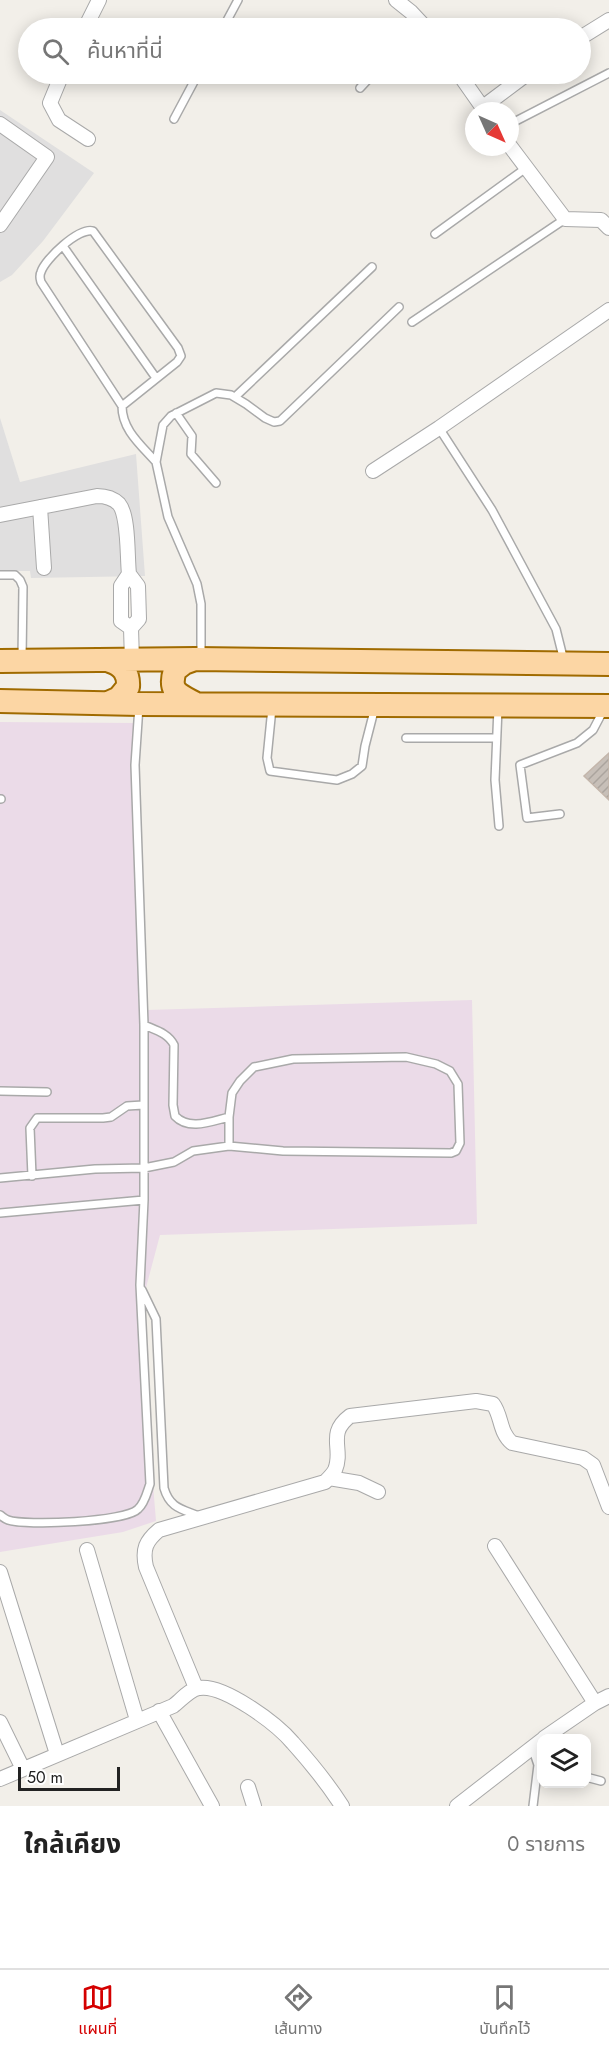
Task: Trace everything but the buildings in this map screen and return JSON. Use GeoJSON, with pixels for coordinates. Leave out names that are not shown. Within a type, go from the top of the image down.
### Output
{"type":"FeatureCollection","features":[{"type":"Feature","properties":{"kind":"main road"},"geometry":{"type":"LineString","coordinates":[[196,704],[174,691],[172,684],[175,670],[184,663],[199,659]]}},
{"type":"Feature","properties":{"kind":"main road"},"geometry":{"type":"LineString","coordinates":[[11,661],[199,659],[609,664]]}},
{"type":"Feature","properties":{"kind":"main road"},"geometry":{"type":"LineString","coordinates":[[108,703],[119,698],[128,687],[127,674],[117,663],[121,661]]}},
{"type":"Feature","properties":{"kind":"main road"},"geometry":{"type":"LineString","coordinates":[[0,701],[139,704],[607,706]]}},
{"type":"Feature","properties":{"kind":"street"},"geometry":{"type":"LineString","coordinates":[[90,18],[99,0]]}},
{"type":"Feature","properties":{"kind":"street"},"geometry":{"type":"LineString","coordinates":[[396,0],[413,18]]}},
{"type":"Feature","properties":{"kind":"street"},"geometry":{"type":"LineString","coordinates":[[591,31],[609,20]]}},
{"type":"Feature","properties":{"kind":"street"},"geometry":{"type":"LineString","coordinates":[[59,84],[50,103],[59,120],[88,139]]}},
{"type":"Feature","properties":{"kind":"street"},"geometry":{"type":"LineString","coordinates":[[466,84],[479,102]]}},
{"type":"Feature","properties":{"kind":"street"},"geometry":{"type":"LineString","coordinates":[[493,102],[515,84]]}},
{"type":"Feature","properties":{"kind":"street"},"geometry":{"type":"LineString","coordinates":[[0,124],[47,157],[0,225]]}},
{"type":"Feature","properties":{"kind":"street"},"geometry":{"type":"LineString","coordinates":[[517,156],[565,219],[601,220],[609,228]]}},
{"type":"Feature","properties":{"kind":"street"},"geometry":{"type":"LineString","coordinates":[[373,471],[609,310]]}},
{"type":"Feature","properties":{"kind":"street"},"geometry":{"type":"LineString","coordinates":[[0,515],[97,496],[104,496],[118,504],[124,514],[129,574],[121,586],[121,621],[132,628],[121,661]]}},
{"type":"Feature","properties":{"kind":"street"},"geometry":{"type":"LineString","coordinates":[[40,507],[44,568]]}},
{"type":"Feature","properties":{"kind":"street"},"geometry":{"type":"LineString","coordinates":[[196,1688],[146,1567],[143,1553],[148,1539],[159,1530],[326,1482],[337,1460],[336,1432],[350,1416],[484,1401],[493,1404],[498,1411],[504,1436],[512,1443],[583,1458],[593,1465],[609,1507]]}},
{"type":"Feature","properties":{"kind":"street"},"geometry":{"type":"LineString","coordinates":[[329,1478],[359,1483],[378,1492]]}},
{"type":"Feature","properties":{"kind":"street"},"geometry":{"type":"LineString","coordinates":[[495,1546],[595,1703]]}},
{"type":"Feature","properties":{"kind":"street"},"geometry":{"type":"LineString","coordinates":[[87,1550],[137,1720]]}},
{"type":"Feature","properties":{"kind":"street"},"geometry":{"type":"LineString","coordinates":[[0,1572],[57,1754]]}},
{"type":"Feature","properties":{"kind":"street"},"geometry":{"type":"LineString","coordinates":[[0,1779],[173,1706],[196,1688],[210,1687],[226,1692],[293,1742],[338,1805]]}},
{"type":"Feature","properties":{"kind":"street"},"geometry":{"type":"LineString","coordinates":[[550,1734],[609,1696]]}},
{"type":"Feature","properties":{"kind":"street"},"geometry":{"type":"LineString","coordinates":[[159,1711],[212,1806]]}},
{"type":"Feature","properties":{"kind":"street"},"geometry":{"type":"LineString","coordinates":[[0,1722],[23,1768]]}},
{"type":"Feature","properties":{"kind":"street"},"geometry":{"type":"LineString","coordinates":[[457,1806],[537,1744]]}},
{"type":"Feature","properties":{"kind":"street"},"geometry":{"type":"LineString","coordinates":[[248,1787],[254,1806]]}},
{"type":"Feature","properties":{"kind":"lane"},"geometry":{"type":"LineString","coordinates":[[228,18],[238,0]]}},
{"type":"Feature","properties":{"kind":"lane"},"geometry":{"type":"LineString","coordinates":[[591,82],[609,73]]}},
{"type":"Feature","properties":{"kind":"lane"},"geometry":{"type":"LineString","coordinates":[[174,119],[193,84]]}},
{"type":"Feature","properties":{"kind":"lane"},"geometry":{"type":"LineString","coordinates":[[360,88],[364,84]]}},
{"type":"Feature","properties":{"kind":"lane"},"geometry":{"type":"LineString","coordinates":[[519,119],[588,84]]}},
{"type":"Feature","properties":{"kind":"lane"},"geometry":{"type":"LineString","coordinates":[[435,234],[526,168]]}},
{"type":"Feature","properties":{"kind":"lane"},"geometry":{"type":"LineString","coordinates":[[412,322],[565,219]]}},
{"type":"Feature","properties":{"kind":"lane"},"geometry":{"type":"LineString","coordinates":[[122,406],[177,362],[181,356],[178,348],[93,231],[88,229],[63,246],[44,266],[40,274],[41,282],[122,406],[126,429],[156,462]]}},
{"type":"Feature","properties":{"kind":"lane"},"geometry":{"type":"LineString","coordinates":[[63,246],[156,378]]}},
{"type":"Feature","properties":{"kind":"lane"},"geometry":{"type":"LineString","coordinates":[[235,397],[372,267]]}},
{"type":"Feature","properties":{"kind":"lane"},"geometry":{"type":"LineString","coordinates":[[199,659],[201,604],[197,584],[168,517],[156,462],[163,425],[171,416],[216,393],[235,397],[266,418],[274,422],[280,421],[399,307]]}},
{"type":"Feature","properties":{"kind":"lane"},"geometry":{"type":"LineString","coordinates":[[176,413],[192,436],[191,454],[216,483]]}},
{"type":"Feature","properties":{"kind":"lane"},"geometry":{"type":"LineString","coordinates":[[439,428],[492,510],[551,619],[556,629],[564,663]]}},
{"type":"Feature","properties":{"kind":"lane"},"geometry":{"type":"LineString","coordinates":[[0,575],[15,575],[23,587],[11,661]]}},
{"type":"Feature","properties":{"kind":"lane"},"geometry":{"type":"LineString","coordinates":[[0,1515],[8,1520],[34,1522],[72,1522],[127,1516],[138,1510],[150,1484],[140,1285],[144,1200],[144,1025],[135,765],[139,704]]}},
{"type":"Feature","properties":{"kind":"lane"},"geometry":{"type":"LineString","coordinates":[[273,704],[267,758],[270,771],[337,780],[352,774],[362,766],[375,705]]}},
{"type":"Feature","properties":{"kind":"lane"},"geometry":{"type":"LineString","coordinates":[[498,705],[495,780],[499,826]]}},
{"type":"Feature","properties":{"kind":"lane"},"geometry":{"type":"LineString","coordinates":[[560,814],[527,818],[520,765],[577,743],[593,730],[607,706]]}},
{"type":"Feature","properties":{"kind":"lane"},"geometry":{"type":"LineString","coordinates":[[406,738],[496,738]]}},
{"type":"Feature","properties":{"kind":"lane"},"geometry":{"type":"LineString","coordinates":[[144,1025],[163,1033],[174,1045],[173,1105],[175,1116],[180,1122],[193,1124],[229,1117]]}},
{"type":"Feature","properties":{"kind":"lane"},"geometry":{"type":"LineString","coordinates":[[0,1178],[95,1169],[144,1168],[174,1162],[193,1151],[230,1146],[283,1150],[451,1154],[456,1151],[460,1143],[458,1084],[450,1071],[436,1064],[406,1058],[293,1059],[254,1067],[232,1093],[229,1117],[230,1146]]}},
{"type":"Feature","properties":{"kind":"lane"},"geometry":{"type":"LineString","coordinates":[[0,1091],[48,1092]]}},
{"type":"Feature","properties":{"kind":"lane"},"geometry":{"type":"LineString","coordinates":[[32,1176],[30,1128],[37,1118],[111,1117],[127,1106],[143,1105]]}},
{"type":"Feature","properties":{"kind":"lane"},"geometry":{"type":"LineString","coordinates":[[0,1213],[144,1200]]}},
{"type":"Feature","properties":{"kind":"lane"},"geometry":{"type":"LineString","coordinates":[[140,1285],[156,1319],[164,1488],[167,1499],[171,1504],[204,1517]]}},
{"type":"Feature","properties":{"kind":"lane"},"geometry":{"type":"LineString","coordinates":[[591,1779],[601,1781]]}},
{"type":"Feature","properties":{"kind":"lane"},"geometry":{"type":"LineString","coordinates":[[533,1806],[537,1783]]}},
{"type":"Feature","properties":{"kind":"shaded area"},"geometry":{"type":"Polygon","coordinates":[[[0,110],[94,173],[43,241],[12,275],[0,282],[0,110]]]}},
{"type":"Feature","properties":{"kind":"shaded area"},"geometry":{"type":"Polygon","coordinates":[[[0,418],[20,482],[136,454],[145,576],[31,578],[30,571],[0,571],[0,418]]]}},
{"type":"Feature","properties":{"kind":"shaded area"},"geometry":{"type":"Polygon","coordinates":[[[0,722],[134,723],[147,1010],[472,1000],[477,1224],[160,1235],[139,1314],[156,1521],[123,1532],[0,1552],[0,722]]]}}]}
